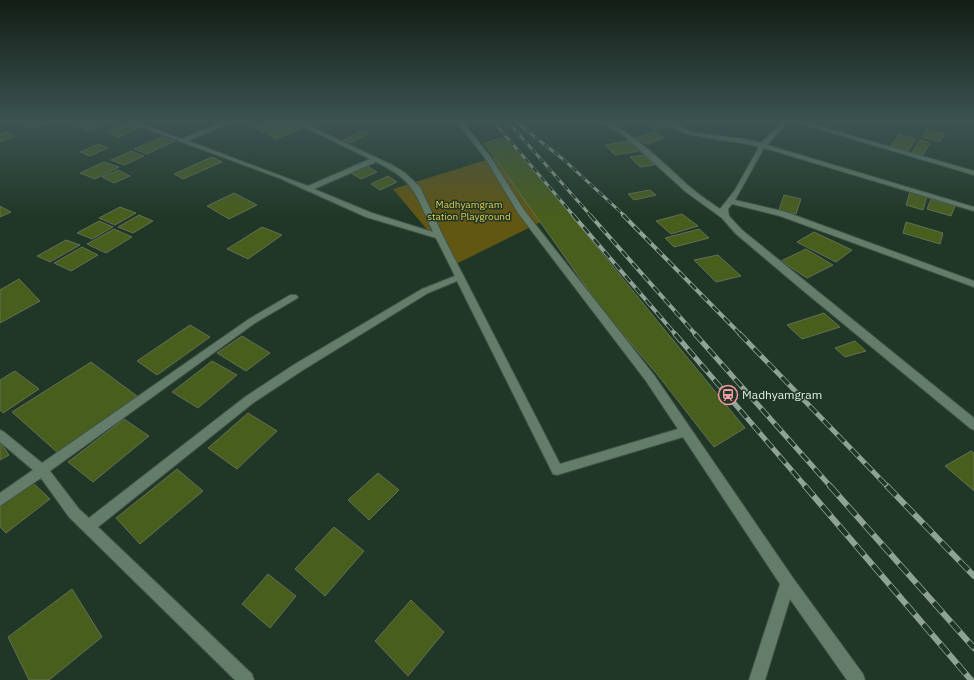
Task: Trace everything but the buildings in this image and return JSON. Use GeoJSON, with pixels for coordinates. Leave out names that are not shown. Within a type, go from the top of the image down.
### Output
{"type":"FeatureCollection","features":[{"type":"Feature","properties":{"kind":"street"},"geometry":{"type":"LineString","coordinates":[[220,154],[309,188],[369,216],[439,236]]}},
{"type":"Feature","properties":{"kind":"street"},"geometry":{"type":"LineString","coordinates":[[366,154],[402,173],[416,187],[459,277],[557,470],[686,431]]}},
{"type":"Feature","properties":{"kind":"street"},"geometry":{"type":"LineString","coordinates":[[485,154],[521,211],[650,378],[788,583],[857,680]]}},
{"type":"Feature","properties":{"kind":"street"},"geometry":{"type":"LineString","coordinates":[[648,154],[689,190],[725,216],[739,232],[809,291],[974,425]]}},
{"type":"Feature","properties":{"kind":"street"},"geometry":{"type":"LineString","coordinates":[[725,216],[724,209],[758,154]]}},
{"type":"Feature","properties":{"kind":"street"},"geometry":{"type":"LineString","coordinates":[[792,154],[974,209]]}},
{"type":"Feature","properties":{"kind":"street"},"geometry":{"type":"LineString","coordinates":[[908,154],[974,173]]}},
{"type":"Feature","properties":{"kind":"street"},"geometry":{"type":"LineString","coordinates":[[309,188],[377,159]]}},
{"type":"Feature","properties":{"kind":"street"},"geometry":{"type":"LineString","coordinates":[[730,201],[783,214],[974,284]]}},
{"type":"Feature","properties":{"kind":"street"},"geometry":{"type":"LineString","coordinates":[[88,527],[249,400],[299,367],[424,291],[459,277]]}},
{"type":"Feature","properties":{"kind":"street"},"geometry":{"type":"LineString","coordinates":[[0,500],[43,471],[252,321],[293,297]]}},
{"type":"Feature","properties":{"kind":"street"},"geometry":{"type":"LineString","coordinates":[[0,435],[43,471],[74,513],[246,680]]}},
{"type":"Feature","properties":{"kind":"street"},"geometry":{"type":"LineString","coordinates":[[757,680],[788,583]]}},
{"type":"Feature","properties":{"kind":"green space","name":"Madhyamgram station Playground"},"geometry":{"type":"Polygon","coordinates":[[[506,154],[513,154],[559,213],[456,264],[393,189],[506,154]]]}},
{"type":"Feature","properties":{"kind":"railway"},"geometry":{"type":"LineString","coordinates":[[521,154],[574,216]]}},
{"type":"Feature","properties":{"kind":"railway"},"geometry":{"type":"LineString","coordinates":[[536,154],[591,216]]}},
{"type":"Feature","properties":{"kind":"railway"},"geometry":{"type":"LineString","coordinates":[[556,154],[625,216]]}},
{"type":"Feature","properties":{"kind":"railway"},"geometry":{"type":"LineString","coordinates":[[573,215],[676,335]]}},
{"type":"Feature","properties":{"kind":"railway"},"geometry":{"type":"LineString","coordinates":[[590,215],[696,335]]}},
{"type":"Feature","properties":{"kind":"railway"},"geometry":{"type":"LineString","coordinates":[[623,215],[741,335]]}},
{"type":"Feature","properties":{"kind":"railway"},"geometry":{"type":"LineString","coordinates":[[675,334],[806,487]]}},
{"type":"Feature","properties":{"kind":"railway"},"geometry":{"type":"LineString","coordinates":[[695,334],[831,487]]}},
{"type":"Feature","properties":{"kind":"railway"},"geometry":{"type":"LineString","coordinates":[[740,334],[888,487]]}},
{"type":"Feature","properties":{"kind":"railway"},"geometry":{"type":"LineString","coordinates":[[805,486],[971,680]]}},
{"type":"Feature","properties":{"kind":"railway"},"geometry":{"type":"LineString","coordinates":[[830,486],[974,648]]}},
{"type":"Feature","properties":{"kind":"railway"},"geometry":{"type":"LineString","coordinates":[[887,486],[974,576]]}},
{"type":"Feature","properties":{"kind":"place","name":"Madhyamgram"},"geometry":{"type":"Point","coordinates":[728,395]}}]}
